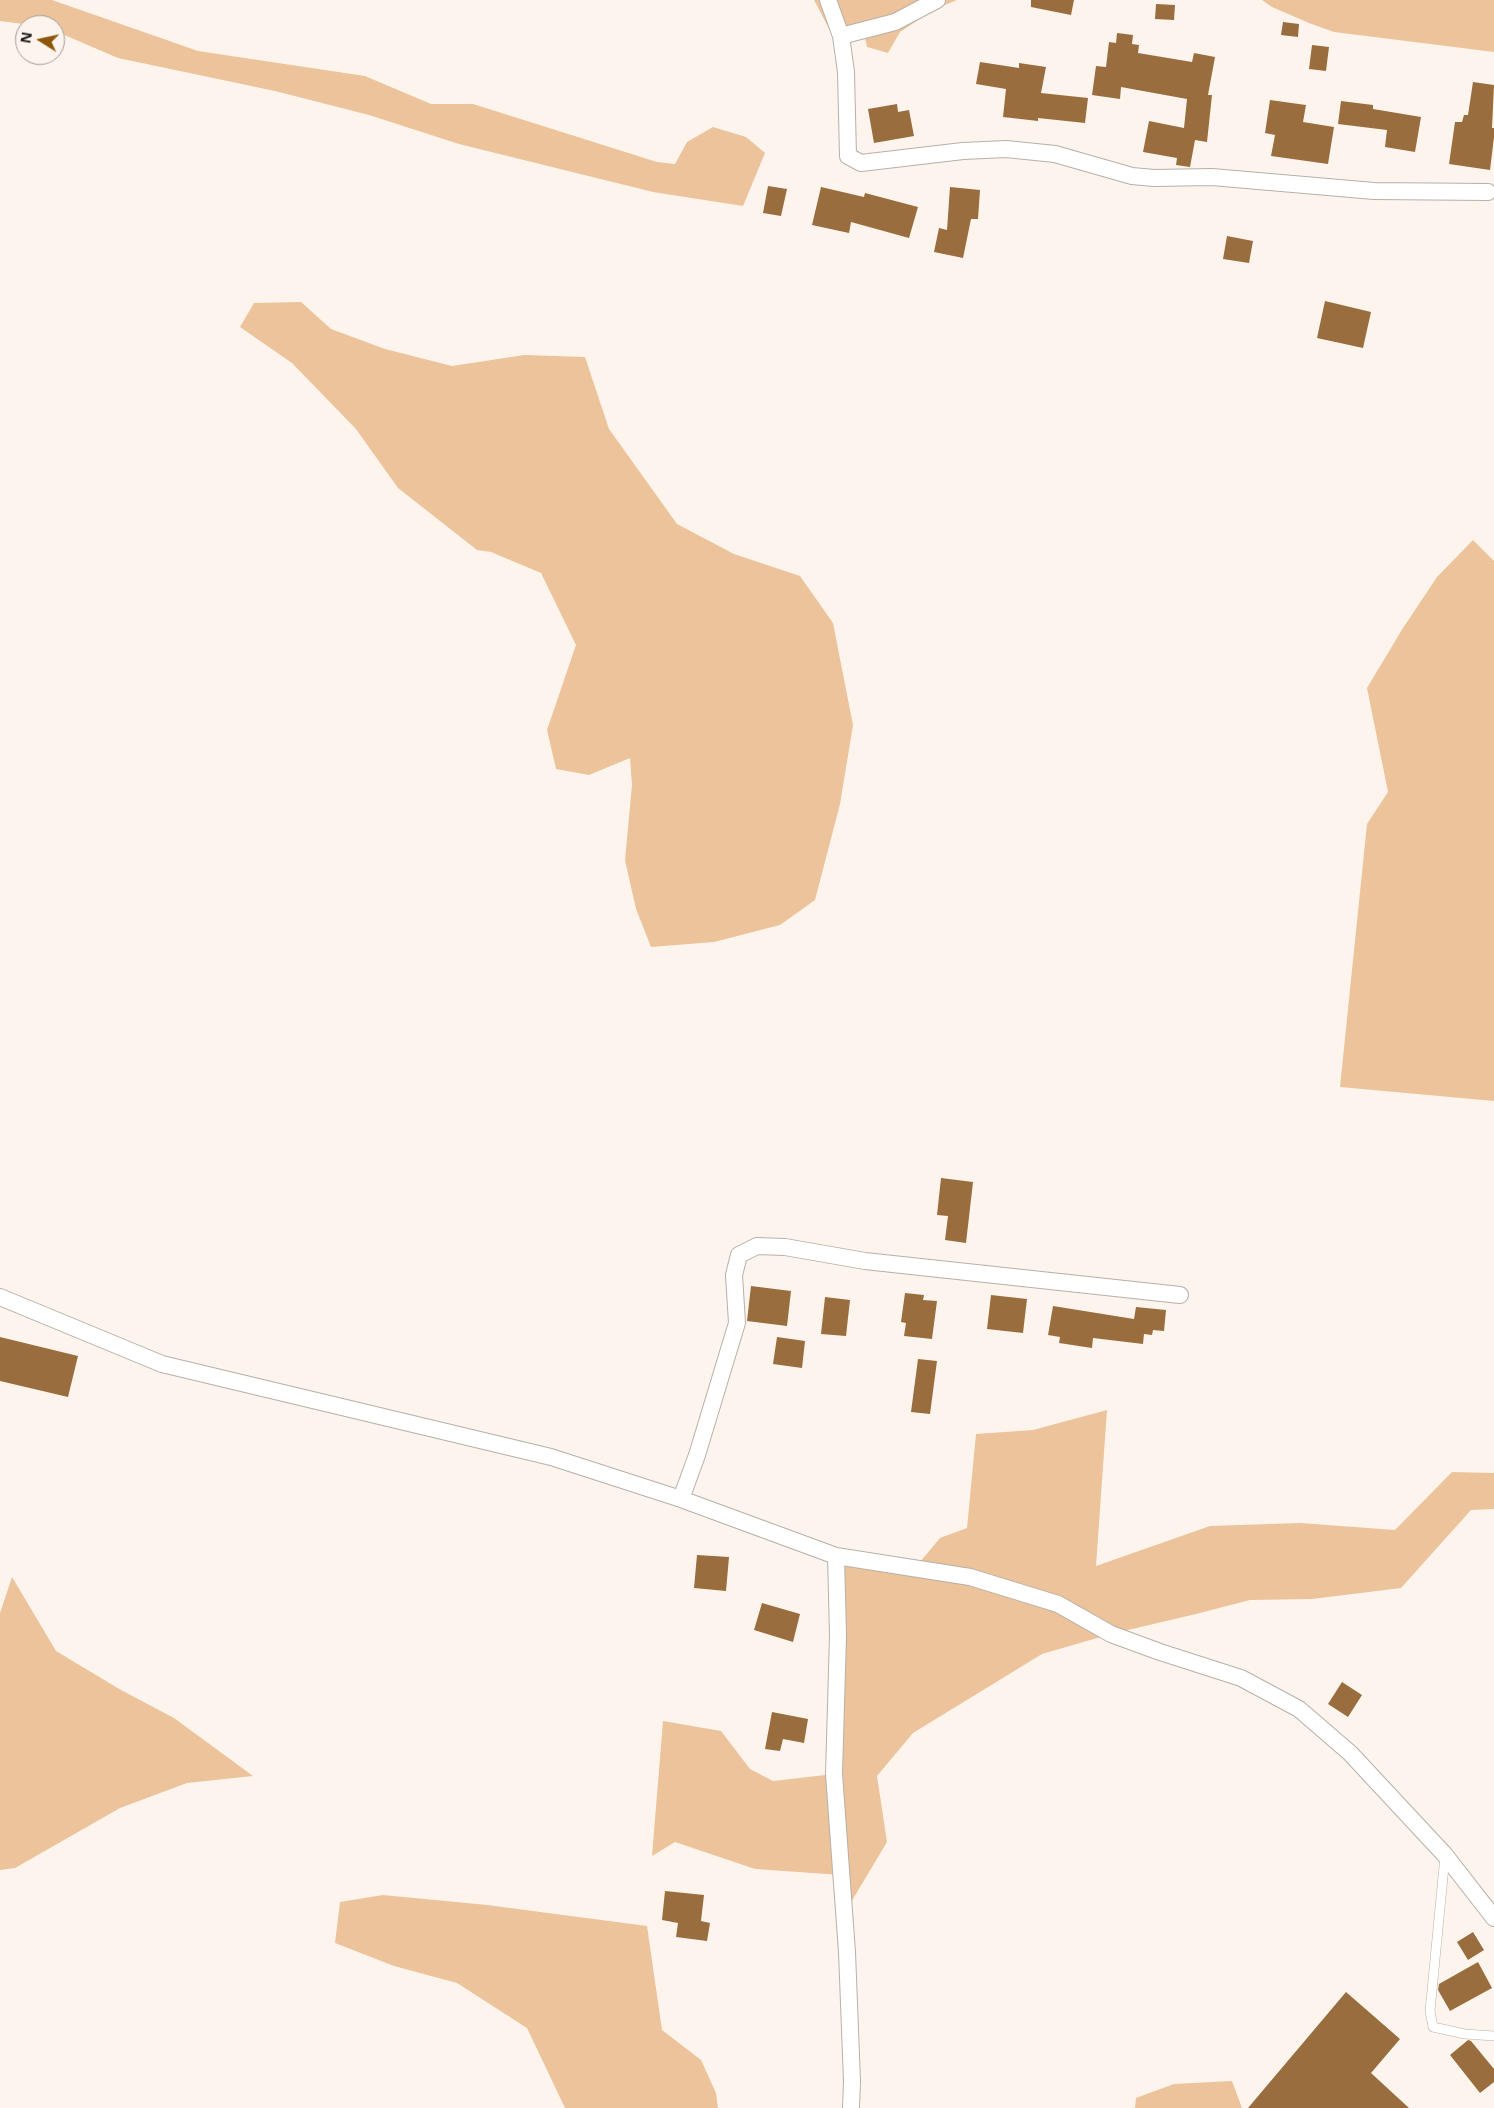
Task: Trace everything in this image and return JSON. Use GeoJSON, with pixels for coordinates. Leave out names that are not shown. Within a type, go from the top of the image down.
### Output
{"type":"FeatureCollection","features":[{"type":"Feature","properties":{"kind":"street"},"geometry":{"type":"LineString","coordinates":[[828,0],[841,36],[846,72],[848,156],[861,163],[964,151],[1006,149],[1055,154],[1132,176],[1154,178],[1212,177],[1374,191],[1488,192]]}},
{"type":"Feature","properties":{"kind":"street"},"geometry":{"type":"LineString","coordinates":[[841,36],[895,22],[937,0]]}},
{"type":"Feature","properties":{"kind":"street"},"geometry":{"type":"LineString","coordinates":[[681,1499],[697,1455],[737,1322],[734,1275],[739,1255],[757,1246],[785,1247],[864,1261],[1180,1296]]}},
{"type":"Feature","properties":{"kind":"street"},"geometry":{"type":"LineString","coordinates":[[0,1298],[162,1364],[552,1457],[681,1499],[836,1556],[970,1577],[1058,1604],[1110,1634],[1241,1678],[1299,1709],[1350,1752],[1445,1855],[1494,1918]]}},
{"type":"Feature","properties":{"kind":"street"},"geometry":{"type":"LineString","coordinates":[[836,1556],[838,1635],[834,1774],[847,1952],[852,2081],[850,2108]]}},
{"type":"Feature","properties":{"kind":"lane"},"geometry":{"type":"LineString","coordinates":[[1445,1855],[1430,2011],[1433,2027],[1464,2034],[1494,2036]]}},
{"type":"Feature","properties":{"kind":"shaded area"},"geometry":{"type":"Polygon","coordinates":[[[0,0],[52,0],[198,51],[365,76],[431,104],[473,104],[657,162],[675,164],[687,142],[713,127],[746,137],[765,153],[743,206],[653,192],[459,144],[369,115],[275,91],[118,58],[65,35],[65,15],[15,15],[15,23],[0,21],[0,0]]]}},
{"type":"Feature","properties":{"kind":"shaded area"},"geometry":{"type":"Polygon","coordinates":[[[814,0],[957,0],[933,10],[900,32],[888,53],[867,47],[864,34],[835,40],[814,0]]]}},
{"type":"Feature","properties":{"kind":"shaded area"},"geometry":{"type":"Polygon","coordinates":[[[1262,0],[1494,0],[1494,52],[1334,32],[1272,7],[1262,0]]]}},
{"type":"Feature","properties":{"kind":"shaded area"},"geometry":{"type":"Polygon","coordinates":[[[301,302],[331,329],[385,349],[452,366],[524,355],[585,357],[609,429],[677,524],[734,554],[800,576],[833,623],[853,725],[840,804],[815,900],[780,925],[714,942],[651,947],[636,909],[625,860],[632,785],[630,758],[589,775],[556,769],[547,730],[576,645],[541,573],[491,552],[477,550],[398,488],[356,429],[292,363],[240,327],[254,303],[301,302]]]}},
{"type":"Feature","properties":{"kind":"shaded area"},"geometry":{"type":"Polygon","coordinates":[[[1473,540],[1494,561],[1494,1101],[1340,1087],[1367,824],[1388,792],[1367,688],[1403,628],[1437,577],[1473,540]]]}},
{"type":"Feature","properties":{"kind":"shaded area"},"geometry":{"type":"Polygon","coordinates":[[[1107,1410],[1096,1566],[1210,1526],[1300,1523],[1395,1530],[1452,1472],[1494,1473],[1494,1509],[1471,1510],[1401,1588],[1312,1599],[1250,1600],[1111,1634],[1042,1654],[913,1733],[877,1776],[887,1842],[844,1914],[841,1875],[755,1869],[675,1842],[652,1856],[663,1721],[721,1731],[750,1769],[773,1781],[834,1774],[836,1556],[915,1568],[940,1538],[967,1528],[976,1434],[1033,1430],[1107,1410]]]}},
{"type":"Feature","properties":{"kind":"shaded area"},"geometry":{"type":"Polygon","coordinates":[[[12,1577],[56,1651],[121,1690],[174,1718],[253,1776],[187,1783],[120,1808],[15,1868],[0,1870],[0,1613],[12,1577]]]}},
{"type":"Feature","properties":{"kind":"shaded area"},"geometry":{"type":"Polygon","coordinates":[[[383,1895],[487,1905],[647,1926],[662,2030],[701,2060],[716,2093],[718,2108],[565,2108],[527,2028],[457,1983],[394,1966],[335,1943],[340,1902],[383,1895]]]}},
{"type":"Feature","properties":{"kind":"shaded area"},"geometry":{"type":"Polygon","coordinates":[[[1232,2081],[1242,2108],[1135,2108],[1136,2098],[1174,2084],[1232,2081]]]}},
{"type":"Feature","properties":{"kind":"building"},"geometry":{"type":"Polygon","coordinates":[[[1031,0],[1074,0],[1071,15],[1031,7],[1031,0]]]}},
{"type":"Feature","properties":{"kind":"building"},"geometry":{"type":"Polygon","coordinates":[[[1156,4],[1175,5],[1174,20],[1155,19],[1156,4]]]}},
{"type":"Feature","properties":{"kind":"building"},"geometry":{"type":"Polygon","coordinates":[[[1283,22],[1299,24],[1298,37],[1281,35],[1283,22]]]}},
{"type":"Feature","properties":{"kind":"building"},"geometry":{"type":"Polygon","coordinates":[[[1117,33],[1133,35],[1132,44],[1139,45],[1138,53],[1192,62],[1194,53],[1215,57],[1208,95],[1212,95],[1207,142],[1195,140],[1190,167],[1176,165],[1177,158],[1143,152],[1149,121],[1184,128],[1187,99],[1121,87],[1120,99],[1092,95],[1096,66],[1106,67],[1109,42],[1116,43],[1117,33]]]}},
{"type":"Feature","properties":{"kind":"building"},"geometry":{"type":"Polygon","coordinates":[[[1312,45],[1329,47],[1326,71],[1309,69],[1312,45]]]}},
{"type":"Feature","properties":{"kind":"building"},"geometry":{"type":"Polygon","coordinates":[[[980,62],[1019,68],[1019,63],[1046,67],[1041,93],[1088,98],[1085,123],[1038,118],[1038,121],[1003,117],[1006,89],[976,84],[980,62]]]}},
{"type":"Feature","properties":{"kind":"building"},"geometry":{"type":"Polygon","coordinates":[[[1473,82],[1494,85],[1492,128],[1494,128],[1494,137],[1490,170],[1449,164],[1455,122],[1462,122],[1464,115],[1468,115],[1473,82]]]}},
{"type":"Feature","properties":{"kind":"building"},"geometry":{"type":"Polygon","coordinates":[[[1270,100],[1306,105],[1303,122],[1334,127],[1328,164],[1271,156],[1275,135],[1265,133],[1270,100]]]}},
{"type":"Feature","properties":{"kind":"building"},"geometry":{"type":"Polygon","coordinates":[[[1341,101],[1373,105],[1373,109],[1421,117],[1415,152],[1385,147],[1387,130],[1338,124],[1341,101]]]}},
{"type":"Feature","properties":{"kind":"building"},"geometry":{"type":"Polygon","coordinates":[[[897,104],[898,112],[909,110],[914,136],[874,143],[868,109],[897,104]]]}},
{"type":"Feature","properties":{"kind":"building"},"geometry":{"type":"Polygon","coordinates":[[[768,186],[787,189],[781,216],[763,213],[768,186]]]}},
{"type":"Feature","properties":{"kind":"building"},"geometry":{"type":"Polygon","coordinates":[[[821,187],[864,197],[865,193],[918,207],[909,238],[851,222],[849,233],[812,225],[821,187]]]}},
{"type":"Feature","properties":{"kind":"building"},"geometry":{"type":"Polygon","coordinates":[[[950,187],[980,190],[978,219],[971,219],[963,258],[934,252],[939,228],[947,230],[950,187]]]}},
{"type":"Feature","properties":{"kind":"building"},"geometry":{"type":"Polygon","coordinates":[[[1227,236],[1253,241],[1249,263],[1223,259],[1227,236]]]}},
{"type":"Feature","properties":{"kind":"building"},"geometry":{"type":"Polygon","coordinates":[[[1325,301],[1371,312],[1363,348],[1317,338],[1325,301]]]}},
{"type":"Feature","properties":{"kind":"building"},"geometry":{"type":"Polygon","coordinates":[[[941,1178],[973,1182],[966,1243],[945,1240],[948,1216],[937,1215],[941,1178]]]}},
{"type":"Feature","properties":{"kind":"building"},"geometry":{"type":"Polygon","coordinates":[[[751,1286],[791,1291],[787,1326],[747,1321],[751,1286]]]}},
{"type":"Feature","properties":{"kind":"building"},"geometry":{"type":"Polygon","coordinates":[[[905,1293],[924,1295],[923,1300],[937,1301],[932,1339],[904,1336],[906,1323],[901,1322],[905,1293]]]}},
{"type":"Feature","properties":{"kind":"building"},"geometry":{"type":"Polygon","coordinates":[[[991,1295],[1027,1299],[1023,1333],[987,1329],[991,1295]]]}},
{"type":"Feature","properties":{"kind":"building"},"geometry":{"type":"Polygon","coordinates":[[[825,1297],[850,1300],[846,1336],[821,1334],[825,1297]]]}},
{"type":"Feature","properties":{"kind":"building"},"geometry":{"type":"Polygon","coordinates":[[[1053,1306],[1134,1319],[1136,1307],[1166,1310],[1164,1331],[1153,1330],[1152,1335],[1144,1334],[1143,1344],[1093,1338],[1092,1348],[1059,1343],[1060,1337],[1048,1335],[1053,1306]]]}},
{"type":"Feature","properties":{"kind":"building"},"geometry":{"type":"Polygon","coordinates":[[[0,1337],[78,1356],[68,1397],[0,1381],[0,1337]]]}},
{"type":"Feature","properties":{"kind":"building"},"geometry":{"type":"Polygon","coordinates":[[[777,1337],[805,1341],[802,1368],[773,1364],[777,1337]]]}},
{"type":"Feature","properties":{"kind":"building"},"geometry":{"type":"Polygon","coordinates":[[[918,1359],[937,1361],[930,1414],[911,1412],[918,1359]]]}},
{"type":"Feature","properties":{"kind":"building"},"geometry":{"type":"Polygon","coordinates":[[[697,1555],[729,1557],[726,1591],[694,1588],[697,1555]]]}},
{"type":"Feature","properties":{"kind":"building"},"geometry":{"type":"Polygon","coordinates":[[[762,1603],[800,1614],[793,1642],[754,1630],[762,1603]]]}},
{"type":"Feature","properties":{"kind":"building"},"geometry":{"type":"Polygon","coordinates":[[[1342,1682],[1362,1695],[1348,1717],[1328,1704],[1342,1682]]]}},
{"type":"Feature","properties":{"kind":"building"},"geometry":{"type":"Polygon","coordinates":[[[772,1712],[808,1719],[804,1743],[783,1739],[780,1751],[765,1749],[772,1712]]]}},
{"type":"Feature","properties":{"kind":"building"},"geometry":{"type":"Polygon","coordinates":[[[665,1891],[704,1895],[701,1921],[710,1923],[707,1941],[676,1937],[678,1923],[662,1920],[665,1891]]]}},
{"type":"Feature","properties":{"kind":"building"},"geometry":{"type":"Polygon","coordinates":[[[1473,1932],[1484,1950],[1468,1960],[1457,1942],[1473,1932]]]}},
{"type":"Feature","properties":{"kind":"building"},"geometry":{"type":"Polygon","coordinates":[[[1478,1962],[1492,1988],[1450,2011],[1438,1990],[1439,1984],[1478,1962]]]}},
{"type":"Feature","properties":{"kind":"building"},"geometry":{"type":"Polygon","coordinates":[[[1346,1992],[1400,2039],[1371,2073],[1409,2108],[1248,2108],[1346,1992]]]}},
{"type":"Feature","properties":{"kind":"building"},"geometry":{"type":"Polygon","coordinates":[[[1468,2040],[1471,2041],[1494,2069],[1494,2082],[1480,2093],[1450,2055],[1468,2040]]]}}]}
